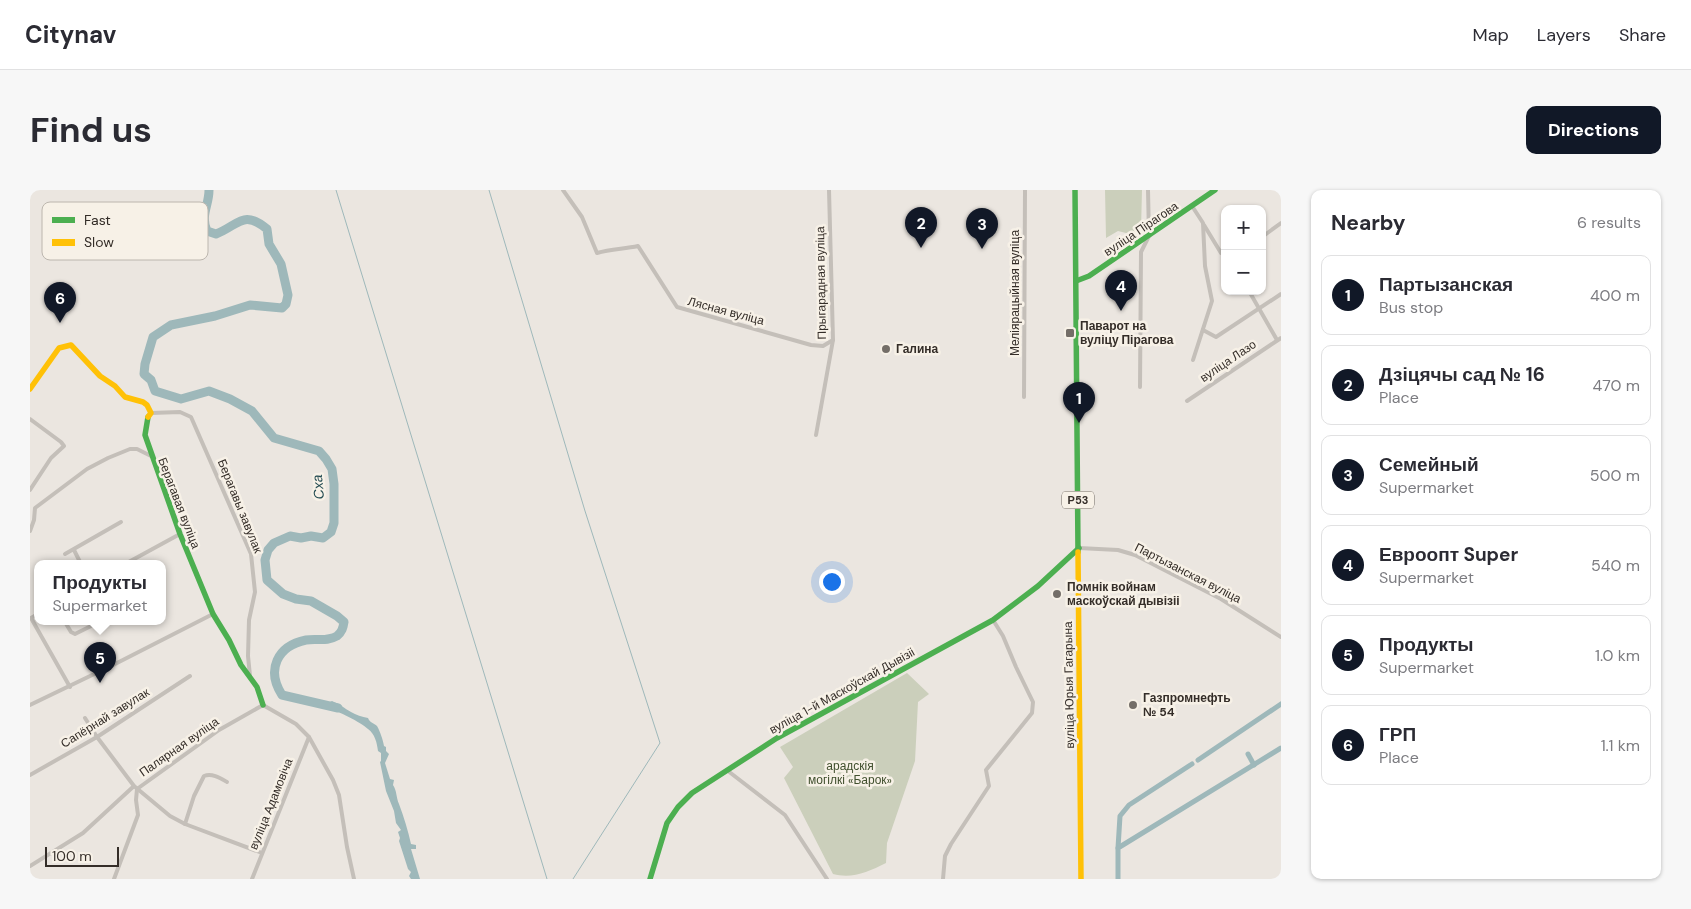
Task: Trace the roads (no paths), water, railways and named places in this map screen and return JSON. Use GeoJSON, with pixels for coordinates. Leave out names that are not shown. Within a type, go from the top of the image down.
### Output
{"type":"FeatureCollection","features":[{"type":"Feature","properties":{"kind":"street","name":"Лясная вуліца"},"geometry":{"type":"LineString","coordinates":[[563,190],[582,216],[597,253],[638,246],[677,308],[811,345],[823,346],[833,340]]}},
{"type":"Feature","properties":{"kind":"street","name":"Прыгарадная вуліца"},"geometry":{"type":"LineString","coordinates":[[816,435],[833,340],[829,190]]}},
{"type":"Feature","properties":{"kind":"street","name":"Меліярацыйная вуліца"},"geometry":{"type":"LineString","coordinates":[[1024,397],[1025,190]]}},
{"type":"Feature","properties":{"kind":"street","name":"Р53"},"geometry":{"type":"LineString","coordinates":[[1075,190],[1076,281]]}},
{"type":"Feature","properties":{"kind":"street"},"geometry":{"type":"LineString","coordinates":[[1140,387],[1141,252],[1149,236],[1148,190]]}},
{"type":"Feature","properties":{"kind":"street","name":"вуліца Пірагова"},"geometry":{"type":"LineString","coordinates":[[1076,281],[1089,276],[1213,191]]}},
{"type":"Feature","properties":{"kind":"street"},"geometry":{"type":"LineString","coordinates":[[1192,206],[1221,253]]}},
{"type":"Feature","properties":{"kind":"street"},"geometry":{"type":"LineString","coordinates":[[1193,360],[1212,301],[1205,266],[1203,224]]}},
{"type":"Feature","properties":{"kind":"street"},"geometry":{"type":"LineString","coordinates":[[1266,234],[1281,224]]}},
{"type":"Feature","properties":{"kind":"street","name":"вуліца Юрыя Гагарына"},"geometry":{"type":"LineString","coordinates":[[1076,281],[1081,879]]}},
{"type":"Feature","properties":{"kind":"street"},"geometry":{"type":"LineString","coordinates":[[1203,330],[1216,337],[1281,294]]}},
{"type":"Feature","properties":{"kind":"street"},"geometry":{"type":"LineString","coordinates":[[1252,295],[1258,309],[1279,339]]}},
{"type":"Feature","properties":{"kind":"street","name":"вуліца Лазо"},"geometry":{"type":"LineString","coordinates":[[1187,401],[1279,339]]}},
{"type":"Feature","properties":{"kind":"street"},"geometry":{"type":"LineString","coordinates":[[30,389],[59,348],[70,345],[100,376],[125,397],[143,402],[151,412]]}},
{"type":"Feature","properties":{"kind":"street","name":"Берагавая вуліца"},"geometry":{"type":"LineString","coordinates":[[151,412],[147,416],[144,436],[180,534],[213,614],[256,687],[263,705]]}},
{"type":"Feature","properties":{"kind":"street","name":"Берагавы завулак"},"geometry":{"type":"LineString","coordinates":[[151,412],[180,412],[191,417],[251,554],[255,592],[249,620],[248,656],[250,678]]}},
{"type":"Feature","properties":{"kind":"street"},"geometry":{"type":"LineString","coordinates":[[30,419],[62,442],[64,446],[51,458],[30,490]]}},
{"type":"Feature","properties":{"kind":"street"},"geometry":{"type":"LineString","coordinates":[[30,510],[36,508],[87,469],[108,458],[130,449],[137,449],[151,456]]}},
{"type":"Feature","properties":{"kind":"street"},"geometry":{"type":"LineString","coordinates":[[30,532],[36,508]]}},
{"type":"Feature","properties":{"kind":"street"},"geometry":{"type":"LineString","coordinates":[[65,554],[121,522]]}},
{"type":"Feature","properties":{"kind":"street"},"geometry":{"type":"LineString","coordinates":[[132,560],[180,534]]}},
{"type":"Feature","properties":{"kind":"street","name":"вуліца 1-й Маскоўскай Дывізіі"},"geometry":{"type":"LineString","coordinates":[[650,879],[665,827],[671,814],[692,793],[777,738],[993,620],[1046,581],[1079,548]]}},
{"type":"Feature","properties":{"kind":"street","name":"Партызанская вуліца"},"geometry":{"type":"LineString","coordinates":[[1079,548],[1118,550],[1134,556],[1221,599],[1281,637]]}},
{"type":"Feature","properties":{"kind":"street"},"geometry":{"type":"LineString","coordinates":[[74,550],[79,560]]}},
{"type":"Feature","properties":{"kind":"street"},"geometry":{"type":"LineString","coordinates":[[30,706],[213,614]]}},
{"type":"Feature","properties":{"kind":"street"},"geometry":{"type":"LineString","coordinates":[[943,879],[945,856],[989,786],[986,770],[1032,713],[1033,708],[1033,702],[1003,636],[993,620]]}},
{"type":"Feature","properties":{"kind":"street"},"geometry":{"type":"LineString","coordinates":[[35,625],[70,687]]}},
{"type":"Feature","properties":{"kind":"street"},"geometry":{"type":"LineString","coordinates":[[67,625],[71,632],[75,634],[93,625]]}},
{"type":"Feature","properties":{"kind":"street","name":"Сапёрнай завулак"},"geometry":{"type":"LineString","coordinates":[[30,775],[97,737],[190,676]]}},
{"type":"Feature","properties":{"kind":"street"},"geometry":{"type":"LineString","coordinates":[[263,705],[296,724],[309,737],[333,780],[340,795],[347,847],[354,879]]}},
{"type":"Feature","properties":{"kind":"street","name":"Палярная вуліца"},"geometry":{"type":"LineString","coordinates":[[114,879],[138,815],[136,788],[220,730],[263,705]]}},
{"type":"Feature","properties":{"kind":"street"},"geometry":{"type":"LineString","coordinates":[[85,718],[136,788],[170,816],[185,824],[262,853]]}},
{"type":"Feature","properties":{"kind":"street","name":"вуліца Адамовіча"},"geometry":{"type":"LineString","coordinates":[[252,879],[309,737]]}},
{"type":"Feature","properties":{"kind":"street"},"geometry":{"type":"LineString","coordinates":[[728,771],[785,815],[827,879]]}},
{"type":"Feature","properties":{"kind":"street"},"geometry":{"type":"LineString","coordinates":[[185,824],[194,796],[204,776],[208,774],[227,782]]}},
{"type":"Feature","properties":{"kind":"street"},"geometry":{"type":"LineString","coordinates":[[30,866],[83,833],[136,788]]}},
{"type":"Feature","properties":{"kind":"water"},"geometry":{"type":"Polygon","coordinates":[[[332,701],[355,714],[368,718],[378,728],[386,751],[389,754],[385,763],[390,779],[394,780],[393,785],[411,844],[416,845],[416,849],[411,849],[420,879],[411,879],[409,876],[411,872],[408,869],[399,841],[398,832],[401,830],[396,823],[394,811],[386,791],[380,762],[381,753],[378,751],[374,736],[360,723],[328,708],[328,703],[332,701]]]}},
{"type":"Feature","properties":{"kind":"waterway","name":"Сха"},"geometry":{"type":"LineString","coordinates":[[208,202],[209,190]]}},
{"type":"Feature","properties":{"kind":"waterway"},"geometry":{"type":"LineString","coordinates":[[336,190],[547,879]]}},
{"type":"Feature","properties":{"kind":"waterway"},"geometry":{"type":"LineString","coordinates":[[489,190],[585,511],[660,743],[573,879]]}},
{"type":"Feature","properties":{"kind":"waterway","name":"Сха"},"geometry":{"type":"LineString","coordinates":[[208,231],[216,234],[246,219],[259,223],[267,229],[269,244],[281,264],[288,295],[286,304],[282,308],[250,305],[215,316],[171,325],[153,337],[144,374],[151,380],[155,391],[181,399],[209,391],[230,399],[252,411],[274,438],[319,451],[332,469],[334,523],[331,532],[323,538],[290,536],[274,543],[268,550],[265,560],[267,580],[283,594],[296,599],[311,601],[344,622],[342,630],[337,636],[329,639],[306,640],[296,643],[281,653],[275,668],[277,686],[282,695],[338,708]]}},
{"type":"Feature","properties":{"kind":"waterway"},"geometry":{"type":"LineString","coordinates":[[1198,760],[1281,704]]}},
{"type":"Feature","properties":{"kind":"waterway"},"geometry":{"type":"LineString","coordinates":[[1118,879],[1118,848],[1281,748]]}},
{"type":"Feature","properties":{"kind":"waterway"},"geometry":{"type":"LineString","coordinates":[[1248,754],[1254,765]]}},
{"type":"Feature","properties":{"kind":"waterway"},"geometry":{"type":"LineString","coordinates":[[1118,848],[1120,816],[1129,805],[1192,764]]}},
{"type":"Feature","properties":{"kind":"place","name":"Дзіцячы сад № 16"},"geometry":{"type":"Point","coordinates":[921,248]}},
{"type":"Feature","properties":{"kind":"place","name":"Семейный"},"geometry":{"type":"Point","coordinates":[982,249]}},
{"type":"Feature","properties":{"kind":"place","name":"Евроопт Super"},"geometry":{"type":"Point","coordinates":[1121,311]}},
{"type":"Feature","properties":{"kind":"place","name":"ГРП"},"geometry":{"type":"Point","coordinates":[60,323]}},
{"type":"Feature","properties":{"kind":"place","name":"Паварот на вуліцу Пірагова"},"geometry":{"type":"Point","coordinates":[1070,333]}},
{"type":"Feature","properties":{"kind":"place","name":"Галина"},"geometry":{"type":"Point","coordinates":[886,349]}},
{"type":"Feature","properties":{"kind":"place","name":"Партызанская"},"geometry":{"type":"Point","coordinates":[1079,423]}},
{"type":"Feature","properties":{"kind":"place","name":"Помнік войнам маскоўскай дывізіі"},"geometry":{"type":"Point","coordinates":[1057,594]}},
{"type":"Feature","properties":{"kind":"place","name":"Продукты"},"geometry":{"type":"Point","coordinates":[100,683]}},
{"type":"Feature","properties":{"kind":"place","name":"Газпромнефть № 54"},"geometry":{"type":"Point","coordinates":[1133,705]}},
{"type":"Feature","properties":{"kind":"park label","name":"арадскія могілкі «Барок»"},"geometry":{"type":"Point","coordinates":[850,773]}}]}
